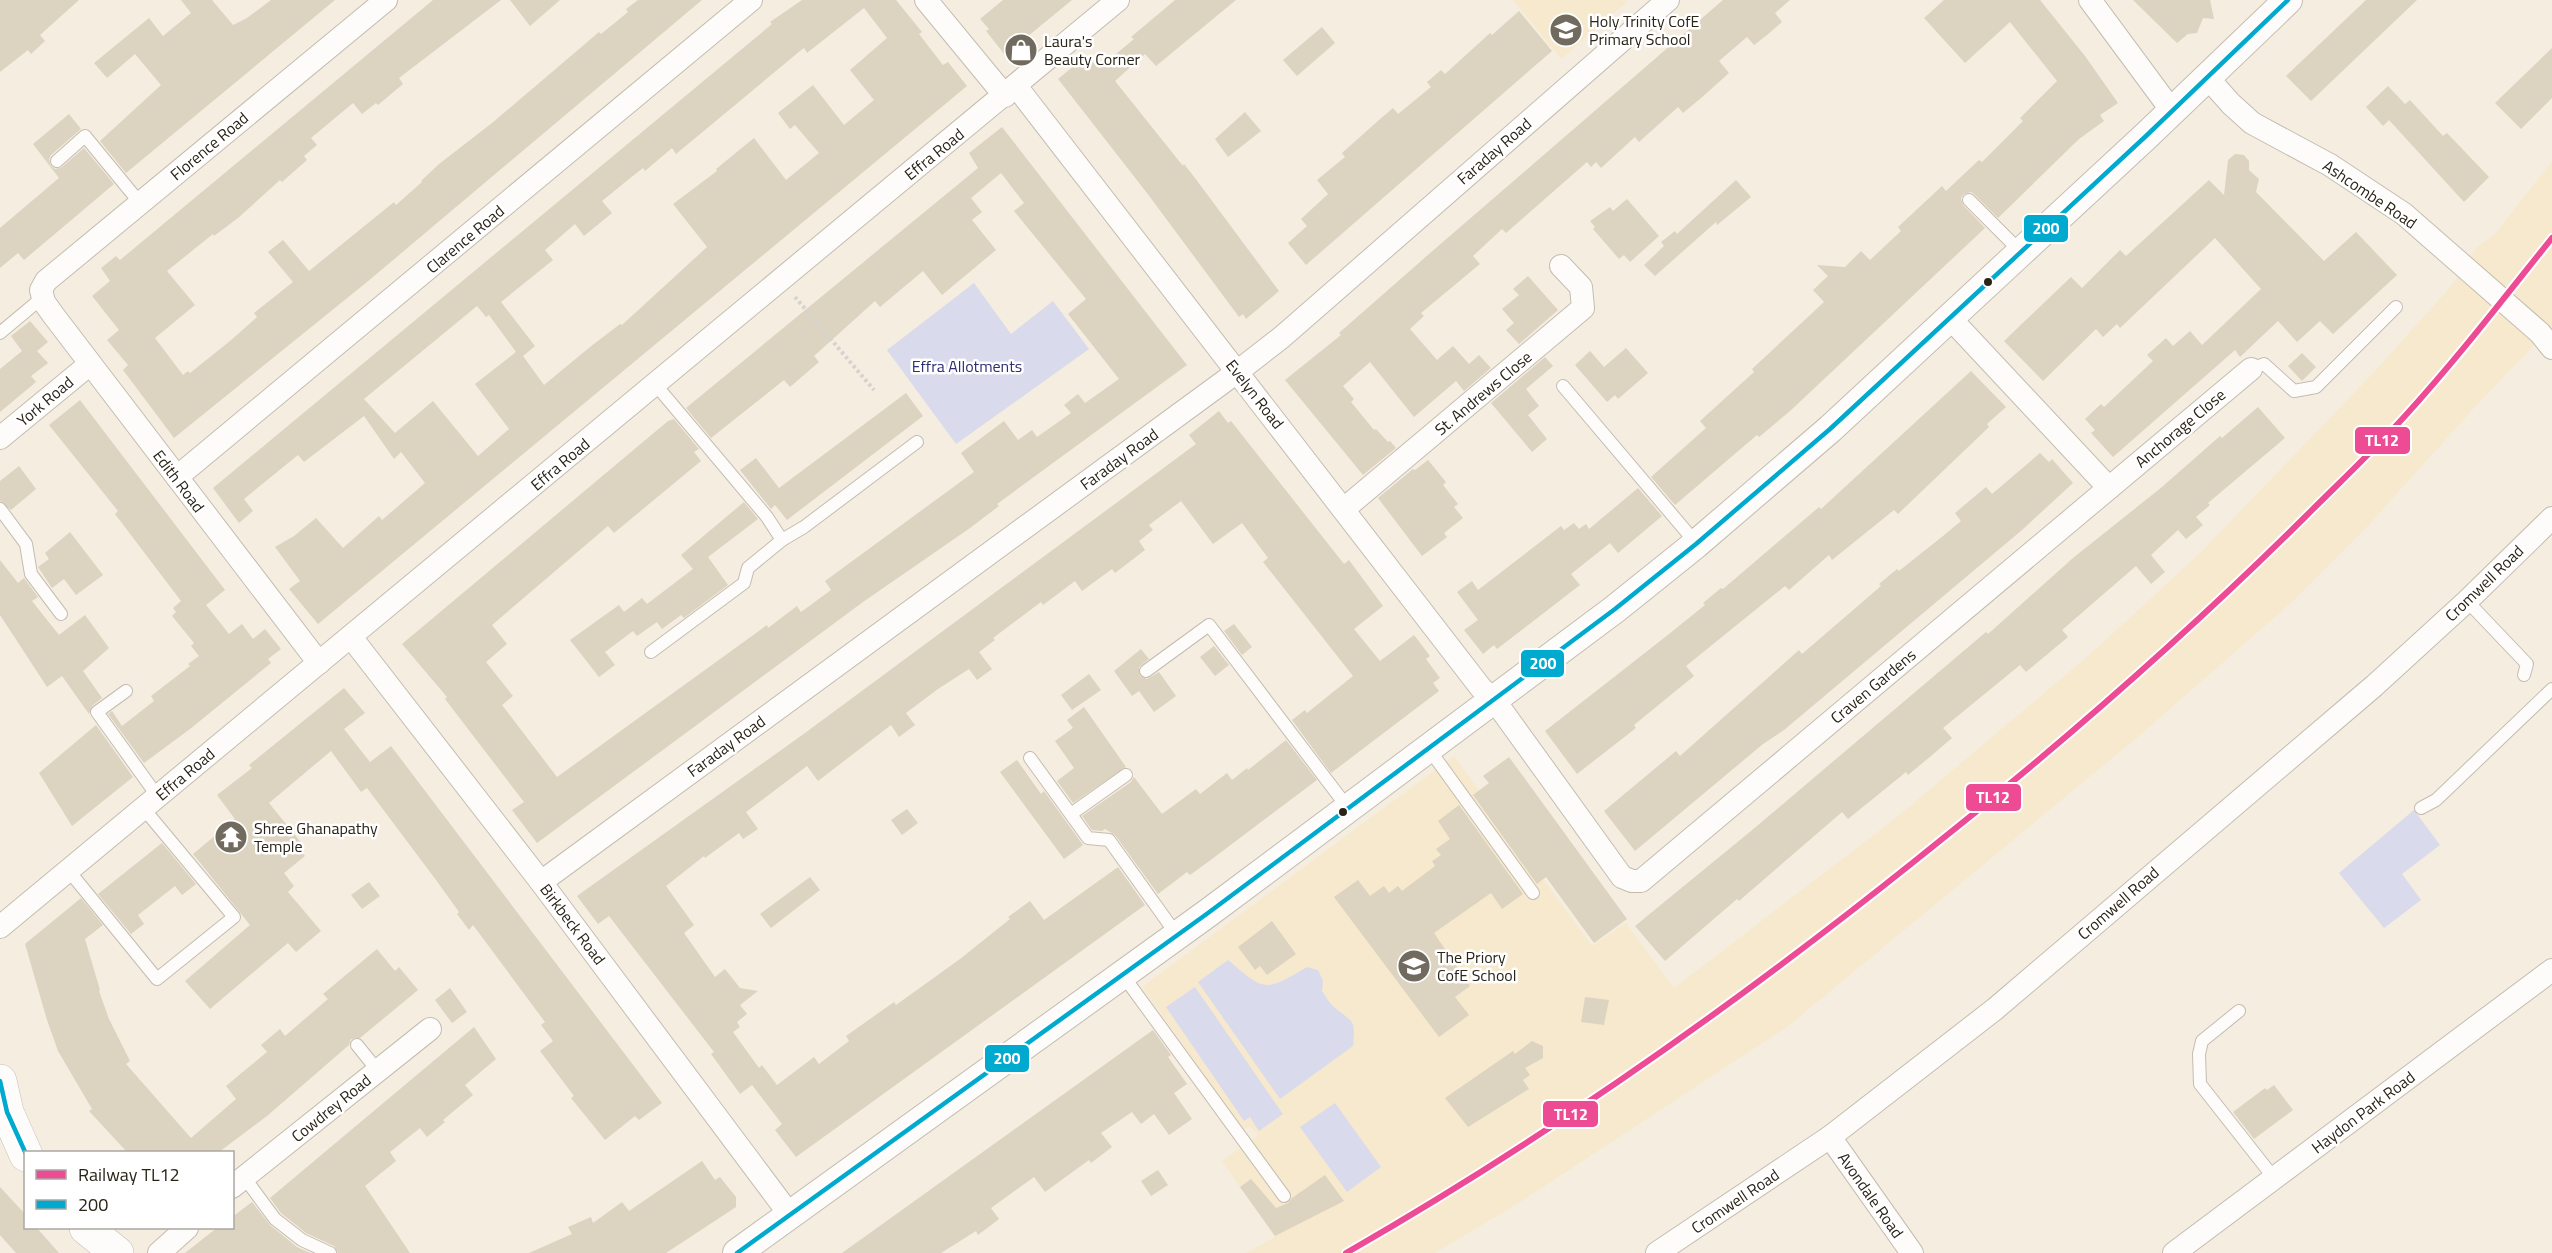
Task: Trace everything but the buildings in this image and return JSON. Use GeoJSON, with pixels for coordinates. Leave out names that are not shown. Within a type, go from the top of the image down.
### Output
{"type":"FeatureCollection","features":[{"type":"Feature","properties":{"kind":"main road"},"geometry":{"type":"LineString","coordinates":[[0,1087],[13,1130],[24,1151]]}},
{"type":"Feature","properties":{"kind":"main road"},"geometry":{"type":"LineString","coordinates":[[88,1229],[117,1253]]}},
{"type":"Feature","properties":{"kind":"street","name":"Clarence Road"},"geometry":{"type":"LineString","coordinates":[[177,477],[752,0]]}},
{"type":"Feature","properties":{"kind":"street","name":"Evelyn Road"},"geometry":{"type":"LineString","coordinates":[[926,0],[1010,91],[1238,372],[1481,688],[1495,701]]}},
{"type":"Feature","properties":{"kind":"street","name":"Effra Road"},"geometry":{"type":"LineString","coordinates":[[0,927],[1118,0]]}},
{"type":"Feature","properties":{"kind":"street","name":"Faraday Road"},"geometry":{"type":"LineString","coordinates":[[541,882],[1238,372],[1282,337],[1668,0]]}},
{"type":"Feature","properties":{"kind":"street"},"geometry":{"type":"LineString","coordinates":[[2090,0],[2172,111]]}},
{"type":"Feature","properties":{"kind":"street"},"geometry":{"type":"LineString","coordinates":[[737,1253],[1177,935],[1495,701],[1696,544],[1830,429],[2288,0]]}},
{"type":"Feature","properties":{"kind":"street","name":"Florence Road"},"geometry":{"type":"LineString","coordinates":[[43,297],[41,290],[46,282],[380,2]]}},
{"type":"Feature","properties":{"kind":"street","name":"Ashcombe Road"},"geometry":{"type":"LineString","coordinates":[[2207,77],[2252,123],[2351,178],[2404,214],[2546,340]]}},
{"type":"Feature","properties":{"kind":"street","name":"St. Andrews Close"},"geometry":{"type":"LineString","coordinates":[[1344,509],[1583,308],[1581,287],[1562,266]]}},
{"type":"Feature","properties":{"kind":"street","name":"Edith Road"},"geometry":{"type":"LineString","coordinates":[[43,297],[90,364],[319,663]]}},
{"type":"Feature","properties":{"kind":"street"},"geometry":{"type":"LineString","coordinates":[[1950,318],[2109,488]]}},
{"type":"Feature","properties":{"kind":"street","name":"York Road"},"geometry":{"type":"LineString","coordinates":[[0,438],[90,364]]}},
{"type":"Feature","properties":{"kind":"street","name":"Anchorage Close"},"geometry":{"type":"LineString","coordinates":[[2109,488],[2251,369]]}},
{"type":"Feature","properties":{"kind":"street","name":"Craven Gardens"},"geometry":{"type":"LineString","coordinates":[[1495,701],[1622,877],[1632,881],[1641,881],[2109,488]]}},
{"type":"Feature","properties":{"kind":"street","name":"Cromwell Road"},"geometry":{"type":"LineString","coordinates":[[1657,1253],[1830,1137],[1995,1009],[2322,731],[2467,601],[2552,518]]}},
{"type":"Feature","properties":{"kind":"street","name":"Birkbeck Road"},"geometry":{"type":"LineString","coordinates":[[351,637],[541,882],[790,1215]]}},
{"type":"Feature","properties":{"kind":"street","name":"Haydon Park Road"},"geometry":{"type":"LineString","coordinates":[[2174,1253],[2552,970]]}},
{"type":"Feature","properties":{"kind":"street","name":"Cowdrey Road"},"geometry":{"type":"LineString","coordinates":[[238,1182],[430,1029]]}},
{"type":"Feature","properties":{"kind":"street","name":"Avondale Road"},"geometry":{"type":"LineString","coordinates":[[1830,1137],[1912,1253]]}},
{"type":"Feature","properties":{"kind":"street"},"geometry":{"type":"LineString","coordinates":[[159,1253],[185,1229]]}},
{"type":"Feature","properties":{"kind":"lane"},"geometry":{"type":"LineString","coordinates":[[57,161],[85,136],[140,203]]}},
{"type":"Feature","properties":{"kind":"lane"},"geometry":{"type":"LineString","coordinates":[[1969,201],[2021,252]]}},
{"type":"Feature","properties":{"kind":"lane"},"geometry":{"type":"LineString","coordinates":[[0,333],[43,297]]}},
{"type":"Feature","properties":{"kind":"lane"},"geometry":{"type":"LineString","coordinates":[[2251,369],[2264,364],[2294,391],[2316,387],[2396,307]]}},
{"type":"Feature","properties":{"kind":"lane"},"geometry":{"type":"LineString","coordinates":[[656,384],[766,517],[782,540]]}},
{"type":"Feature","properties":{"kind":"lane"},"geometry":{"type":"LineString","coordinates":[[1563,386],[1696,544]]}},
{"type":"Feature","properties":{"kind":"lane"},"geometry":{"type":"LineString","coordinates":[[651,652],[744,583],[748,568],[782,540],[804,527],[917,442]]}},
{"type":"Feature","properties":{"kind":"lane"},"geometry":{"type":"LineString","coordinates":[[0,509],[26,544],[31,574],[60,614]]}},
{"type":"Feature","properties":{"kind":"lane"},"geometry":{"type":"LineString","coordinates":[[2467,601],[2527,664],[2524,675]]}},
{"type":"Feature","properties":{"kind":"lane"},"geometry":{"type":"LineString","coordinates":[[1146,671],[1209,625],[1348,809]]}},
{"type":"Feature","properties":{"kind":"lane"},"geometry":{"type":"LineString","coordinates":[[2421,808],[2436,800],[2552,689]]}},
{"type":"Feature","properties":{"kind":"lane"},"geometry":{"type":"LineString","coordinates":[[69,871],[156,978],[234,918],[151,803],[97,712],[126,691]]}},
{"type":"Feature","properties":{"kind":"lane"},"geometry":{"type":"LineString","coordinates":[[1430,749],[1533,893]]}},
{"type":"Feature","properties":{"kind":"lane"},"geometry":{"type":"LineString","coordinates":[[1030,758],[1088,838],[1109,840],[1177,935]]}},
{"type":"Feature","properties":{"kind":"lane"},"geometry":{"type":"LineString","coordinates":[[1071,814],[1126,775]]}},
{"type":"Feature","properties":{"kind":"lane"},"geometry":{"type":"LineString","coordinates":[[1122,974],[1284,1196]]}},
{"type":"Feature","properties":{"kind":"lane"},"geometry":{"type":"LineString","coordinates":[[2239,1011],[2202,1041],[2199,1054],[2200,1084],[2274,1178]]}},
{"type":"Feature","properties":{"kind":"lane"},"geometry":{"type":"LineString","coordinates":[[357,1045],[378,1071]]}},
{"type":"Feature","properties":{"kind":"lane"},"geometry":{"type":"LineString","coordinates":[[238,1182],[275,1219],[302,1240],[330,1253]]}},
{"type":"Feature","properties":{"kind":"path"},"geometry":{"type":"LineString","coordinates":[[792,294],[874,390]]}},
{"type":"Feature","properties":{"kind":"shaded area","name":"Holy Trinity CofE Primary School"},"geometry":{"type":"Polygon","coordinates":[[[1513,0],[1629,0],[1561,59],[1513,0]]]}},
{"type":"Feature","properties":{"kind":"shaded area"},"geometry":{"type":"Polygon","coordinates":[[[2552,161],[2552,326],[2364,530],[2293,601],[2139,736],[1787,1027],[1517,1204],[1435,1253],[1246,1253],[1275,1237],[1222,1161],[1258,1135],[1250,1126],[1243,1130],[1142,987],[1454,756],[1592,946],[1626,923],[1674,988],[1897,817],[2088,656],[2199,554],[2375,371],[2453,284],[2476,248],[2495,234],[2552,161]]]}},
{"type":"Feature","properties":{"kind":"green space","name":"Effra Allotments"},"geometry":{"type":"Polygon","coordinates":[[[974,283],[1011,334],[1053,301],[1089,349],[956,444],[887,350],[974,283]]]}},
{"type":"Feature","properties":{"kind":"green space"},"geometry":{"type":"Polygon","coordinates":[[[2414,810],[2440,845],[2402,874],[2421,900],[2384,928],[2339,873],[2414,810]]]}},
{"type":"Feature","properties":{"kind":"green space"},"geometry":{"type":"Polygon","coordinates":[[[1228,960],[1250,978],[1266,985],[1282,981],[1307,967],[1318,970],[1323,981],[1322,991],[1332,1005],[1352,1022],[1353,1046],[1280,1099],[1198,982],[1228,960]]]}},
{"type":"Feature","properties":{"kind":"green space"},"geometry":{"type":"Polygon","coordinates":[[[1195,987],[1283,1114],[1259,1131],[1250,1117],[1244,1121],[1166,1007],[1195,987]]]}},
{"type":"Feature","properties":{"kind":"green space"},"geometry":{"type":"Polygon","coordinates":[[[1335,1103],[1381,1167],[1347,1192],[1300,1127],[1335,1103]]]}},
{"type":"Feature","properties":{"kind":"rail line","name":"TL12"},"geometry":{"type":"LineString","coordinates":[[1346,1253],[1494,1163],[1639,1068],[1848,914],[2016,779],[2163,652],[2368,455],[2443,373],[2552,238]]}},
{"type":"Feature","properties":{"kind":"transit line","name":"200"},"geometry":{"type":"LineString","coordinates":[[737,1253],[1208,913],[1615,609],[1696,544],[1830,429],[2146,136],[2288,0]]}},
{"type":"Feature","properties":{"kind":"transit line","name":"200"},"geometry":{"type":"LineString","coordinates":[[0,1081],[7,1112],[25,1151]]}},
{"type":"Feature","properties":{"kind":"place","name":"Holy Trinity CofE Primary School"},"geometry":{"type":"Point","coordinates":[1566,30]}},
{"type":"Feature","properties":{"kind":"place","name":"Laura's Beauty Corner"},"geometry":{"type":"Point","coordinates":[1021,50]}},
{"type":"Feature","properties":{"kind":"place","name":"Shree Ghanapathy Temple"},"geometry":{"type":"Point","coordinates":[231,837]}},
{"type":"Feature","properties":{"kind":"place","name":"The Priory CofE School"},"geometry":{"type":"Point","coordinates":[1414,966]}}]}
